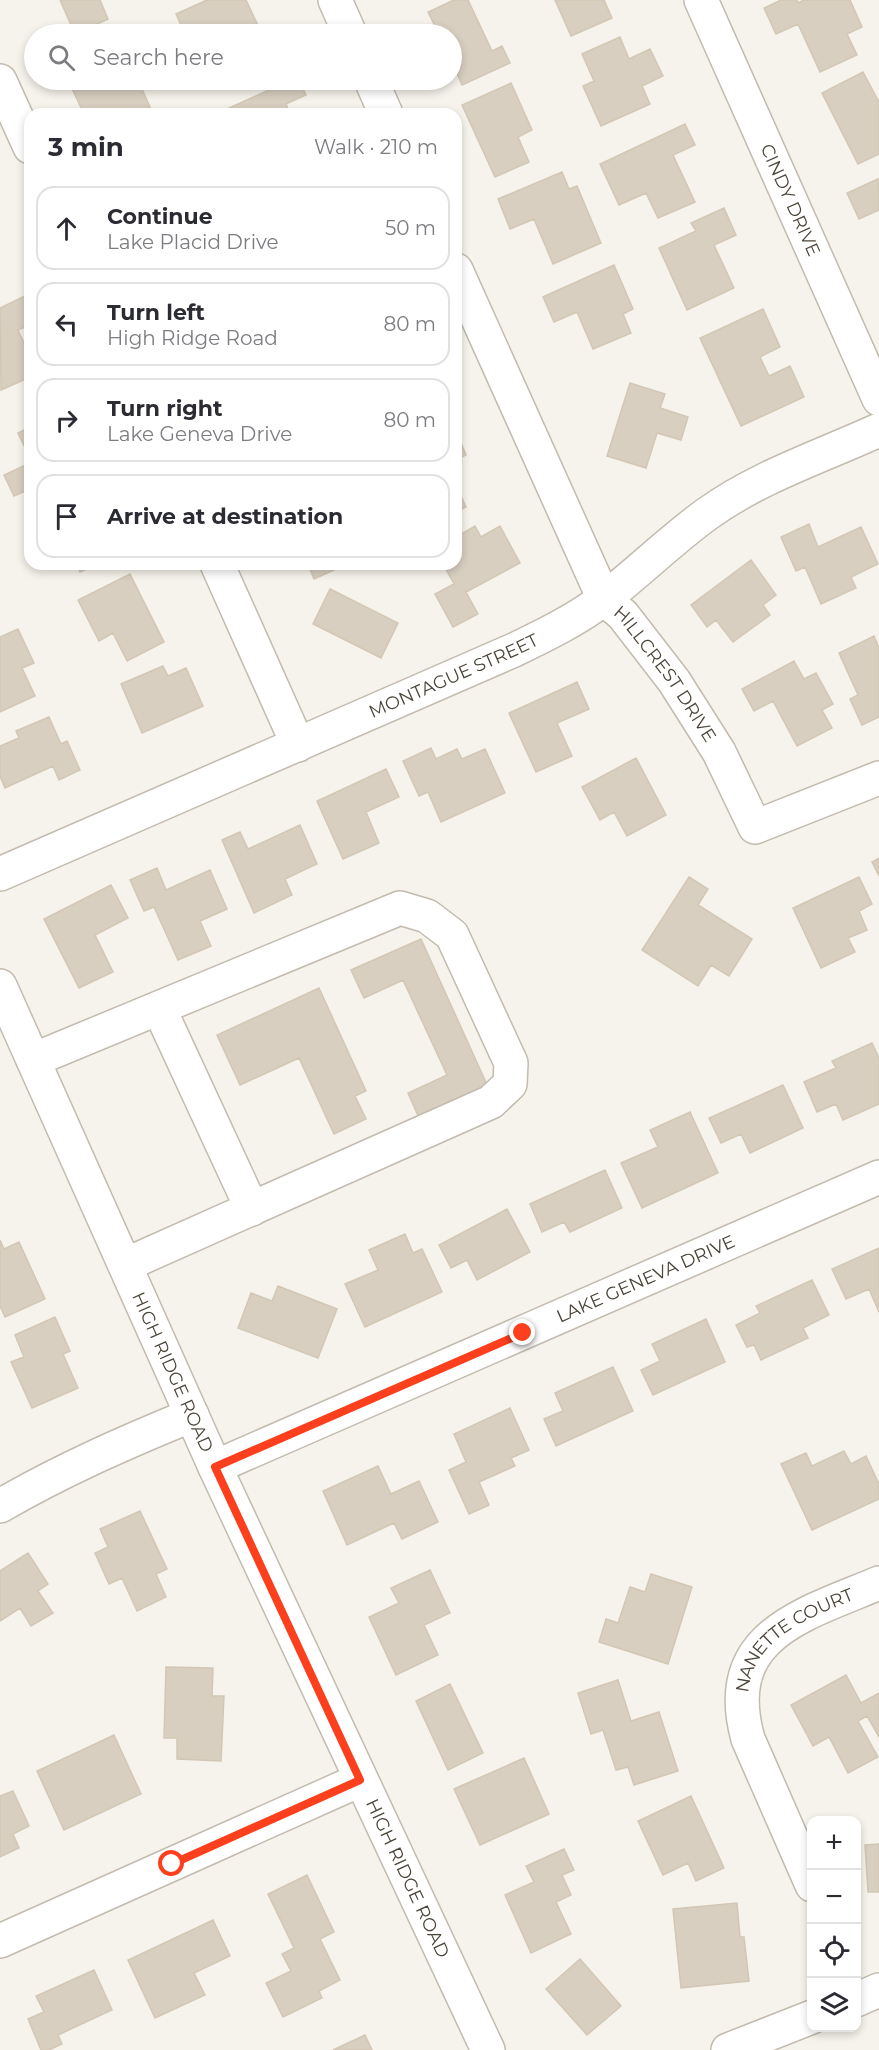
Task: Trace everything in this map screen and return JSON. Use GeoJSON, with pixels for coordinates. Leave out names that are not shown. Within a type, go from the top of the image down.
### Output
{"type":"FeatureCollection","features":[{"type":"Feature","properties":{"kind":"street"},"geometry":{"type":"LineString","coordinates":[[335,0],[346,24]]}},
{"type":"Feature","properties":{"kind":"street","name":"CINDY DRIVE"},"geometry":{"type":"LineString","coordinates":[[701,0],[879,399]]}},
{"type":"Feature","properties":{"kind":"street"},"geometry":{"type":"LineString","coordinates":[[0,81],[24,134]]}},
{"type":"Feature","properties":{"kind":"street"},"geometry":{"type":"LineString","coordinates":[[375,90],[383,108]]}},
{"type":"Feature","properties":{"kind":"street","name":"HILLCREST DRIVE"},"geometry":{"type":"LineString","coordinates":[[462,283],[604,599],[623,615],[674,681],[719,752],[755,827],[879,778]]}},
{"type":"Feature","properties":{"kind":"street","name":"MONTAGUE STREET"},"geometry":{"type":"LineString","coordinates":[[0,874],[552,632],[604,599],[709,513],[763,481],[879,430]]}},
{"type":"Feature","properties":{"kind":"street"},"geometry":{"type":"LineString","coordinates":[[220,570],[298,745]]}},
{"type":"Feature","properties":{"kind":"street"},"geometry":{"type":"LineString","coordinates":[[33,1060],[400,908],[427,916],[452,934],[511,1063],[510,1084],[490,1102],[125,1265]]}},
{"type":"Feature","properties":{"kind":"street","name":"HIGH RIDGE ROAD"},"geometry":{"type":"LineString","coordinates":[[0,986],[215,1467],[488,2050]]}},
{"type":"Feature","properties":{"kind":"street"},"geometry":{"type":"LineString","coordinates":[[159,1008],[252,1209]]}},
{"type":"Feature","properties":{"kind":"street","name":"LAKE GENEVA DRIVE"},"geometry":{"type":"LineString","coordinates":[[215,1467],[879,1178]]}},
{"type":"Feature","properties":{"kind":"street"},"geometry":{"type":"LineString","coordinates":[[0,1506],[32,1487],[116,1446],[192,1415]]}},
{"type":"Feature","properties":{"kind":"street","name":"NANETTE COURT"},"geometry":{"type":"LineString","coordinates":[[807,1874],[748,1739],[742,1718],[741,1696],[750,1663],[762,1644],[778,1629],[797,1618],[879,1582]]}},
{"type":"Feature","properties":{"kind":"street"},"geometry":{"type":"LineString","coordinates":[[0,1941],[360,1780]]}},
{"type":"Feature","properties":{"kind":"street"},"geometry":{"type":"LineString","coordinates":[[728,2050],[807,2019]]}},
{"type":"Feature","properties":{"kind":"building"},"geometry":{"type":"Polygon","coordinates":[[[60,0],[100,0],[108,19],[97,24],[71,24],[60,0]]]}},
{"type":"Feature","properties":{"kind":"building"},"geometry":{"type":"Polygon","coordinates":[[[207,0],[246,0],[257,24],[180,24],[176,14],[207,0]]]}},
{"type":"Feature","properties":{"kind":"building"},"geometry":{"type":"Polygon","coordinates":[[[454,0],[468,0],[492,51],[502,46],[510,63],[462,85],[462,24],[434,24],[428,12],[454,0]]]}},
{"type":"Feature","properties":{"kind":"building"},"geometry":{"type":"Polygon","coordinates":[[[555,0],[604,0],[612,18],[571,36],[555,0]]]}},
{"type":"Feature","properties":{"kind":"building"},"geometry":{"type":"Polygon","coordinates":[[[781,0],[797,0],[798,3],[804,0],[850,0],[862,27],[847,34],[857,55],[820,72],[798,24],[776,34],[764,8],[781,0]]]}},
{"type":"Feature","properties":{"kind":"building"},"geometry":{"type":"Polygon","coordinates":[[[620,37],[629,59],[650,49],[663,76],[642,86],[650,104],[601,126],[583,86],[594,81],[582,54],[620,37]]]}},
{"type":"Feature","properties":{"kind":"building"},"geometry":{"type":"Polygon","coordinates":[[[863,72],[879,102],[879,154],[858,164],[822,93],[863,72]]]}},
{"type":"Feature","properties":{"kind":"building"},"geometry":{"type":"Polygon","coordinates":[[[511,83],[532,130],[518,137],[529,162],[495,177],[462,105],[511,83]]]}},
{"type":"Feature","properties":{"kind":"building"},"geometry":{"type":"Polygon","coordinates":[[[73,90],[142,90],[150,107],[148,108],[81,108],[73,90]]]}},
{"type":"Feature","properties":{"kind":"building"},"geometry":{"type":"Polygon","coordinates":[[[269,90],[304,90],[306,95],[286,104],[288,108],[229,108],[269,90]]]}},
{"type":"Feature","properties":{"kind":"building"},"geometry":{"type":"Polygon","coordinates":[[[685,124],[695,145],[673,155],[695,202],[658,218],[646,193],[619,205],[600,164],[685,124]]]}},
{"type":"Feature","properties":{"kind":"building"},"geometry":{"type":"Polygon","coordinates":[[[562,172],[569,189],[577,186],[601,243],[553,264],[534,219],[510,229],[498,199],[562,172]]]}},
{"type":"Feature","properties":{"kind":"building"},"geometry":{"type":"Polygon","coordinates":[[[878,179],[879,210],[859,219],[847,193],[878,179]]]}},
{"type":"Feature","properties":{"kind":"building"},"geometry":{"type":"Polygon","coordinates":[[[724,208],[736,235],[714,245],[734,288],[687,310],[659,248],[696,231],[691,223],[724,208]]]}},
{"type":"Feature","properties":{"kind":"building"},"geometry":{"type":"Polygon","coordinates":[[[614,265],[633,309],[623,314],[631,333],[593,349],[577,312],[554,322],[543,297],[614,265]]]}},
{"type":"Feature","properties":{"kind":"building"},"geometry":{"type":"Polygon","coordinates":[[[24,296],[24,328],[18,330],[24,343],[24,380],[1,390],[0,308],[24,296]]]}},
{"type":"Feature","properties":{"kind":"building"},"geometry":{"type":"Polygon","coordinates":[[[763,309],[780,347],[760,357],[769,376],[790,366],[804,397],[741,426],[700,338],[763,309]]]}},
{"type":"Feature","properties":{"kind":"building"},"geometry":{"type":"Polygon","coordinates":[[[630,383],[665,394],[660,408],[688,417],[681,440],[657,433],[646,468],[607,456],[630,383]]]}},
{"type":"Feature","properties":{"kind":"building"},"geometry":{"type":"Polygon","coordinates":[[[24,430],[24,446],[18,433],[24,430]]]}},
{"type":"Feature","properties":{"kind":"building"},"geometry":{"type":"Polygon","coordinates":[[[462,445],[466,455],[462,457],[462,445]]]}},
{"type":"Feature","properties":{"kind":"building"},"geometry":{"type":"Polygon","coordinates":[[[24,466],[24,492],[14,496],[4,475],[24,466]]]}},
{"type":"Feature","properties":{"kind":"building"},"geometry":{"type":"Polygon","coordinates":[[[809,524],[818,547],[861,527],[878,564],[851,577],[856,588],[821,604],[805,567],[796,571],[781,537],[809,524]]]}},
{"type":"Feature","properties":{"kind":"building"},"geometry":{"type":"Polygon","coordinates":[[[475,526],[481,537],[500,526],[520,563],[466,592],[478,614],[453,627],[435,594],[454,584],[446,570],[462,570],[462,534],[475,526]]]}},
{"type":"Feature","properties":{"kind":"building"},"geometry":{"type":"Polygon","coordinates":[[[751,560],[776,595],[763,605],[770,615],[733,642],[716,620],[707,627],[691,605],[751,560]]]}},
{"type":"Feature","properties":{"kind":"building"},"geometry":{"type":"Polygon","coordinates":[[[310,570],[334,570],[314,579],[310,570]]]}},
{"type":"Feature","properties":{"kind":"building"},"geometry":{"type":"Polygon","coordinates":[[[130,574],[164,642],[127,661],[113,633],[99,641],[78,600],[130,574]]]}},
{"type":"Feature","properties":{"kind":"building"},"geometry":{"type":"Polygon","coordinates":[[[330,589],[398,623],[381,658],[313,624],[330,589]]]}},
{"type":"Feature","properties":{"kind":"building"},"geometry":{"type":"Polygon","coordinates":[[[18,629],[34,663],[22,668],[35,696],[0,712],[0,637],[18,629]]]}},
{"type":"Feature","properties":{"kind":"building"},"geometry":{"type":"Polygon","coordinates":[[[874,636],[879,648],[879,717],[862,725],[850,699],[858,695],[839,653],[874,636]]]}},
{"type":"Feature","properties":{"kind":"building"},"geometry":{"type":"Polygon","coordinates":[[[794,661],[804,679],[816,673],[833,704],[822,710],[832,728],[797,746],[773,701],[754,711],[742,689],[794,661]]]}},
{"type":"Feature","properties":{"kind":"building"},"geometry":{"type":"Polygon","coordinates":[[[163,666],[168,676],[186,668],[203,706],[142,733],[121,684],[163,666]]]}},
{"type":"Feature","properties":{"kind":"building"},"geometry":{"type":"Polygon","coordinates":[[[577,682],[589,709],[557,723],[572,756],[536,772],[509,713],[577,682]]]}},
{"type":"Feature","properties":{"kind":"building"},"geometry":{"type":"Polygon","coordinates":[[[49,717],[61,744],[67,741],[80,770],[59,780],[53,766],[5,788],[0,776],[0,746],[19,738],[16,731],[49,717]]]}},
{"type":"Feature","properties":{"kind":"building"},"geometry":{"type":"Polygon","coordinates":[[[431,748],[436,759],[457,749],[462,759],[485,749],[505,793],[441,822],[428,792],[419,796],[403,761],[431,748]]]}},
{"type":"Feature","properties":{"kind":"building"},"geometry":{"type":"Polygon","coordinates":[[[636,758],[666,815],[627,836],[614,812],[600,820],[582,787],[636,758]]]}},
{"type":"Feature","properties":{"kind":"building"},"geometry":{"type":"Polygon","coordinates":[[[386,769],[399,797],[366,812],[379,843],[343,859],[317,801],[386,769]]]}},
{"type":"Feature","properties":{"kind":"building"},"geometry":{"type":"Polygon","coordinates":[[[300,825],[317,864],[285,879],[292,895],[254,913],[222,840],[240,832],[248,849],[300,825]]]}},
{"type":"Feature","properties":{"kind":"building"},"geometry":{"type":"Polygon","coordinates":[[[879,858],[879,876],[872,862],[879,858]]]}},
{"type":"Feature","properties":{"kind":"building"},"geometry":{"type":"Polygon","coordinates":[[[157,868],[166,890],[210,870],[227,909],[200,921],[211,946],[178,960],[154,907],[144,911],[130,880],[157,868]]]}},
{"type":"Feature","properties":{"kind":"building"},"geometry":{"type":"Polygon","coordinates":[[[689,877],[708,889],[698,905],[752,939],[729,976],[711,965],[698,986],[642,950],[689,877]]]}},
{"type":"Feature","properties":{"kind":"building"},"geometry":{"type":"Polygon","coordinates":[[[859,877],[872,904],[859,911],[867,930],[848,938],[855,952],[821,968],[793,908],[859,877]]]}},
{"type":"Feature","properties":{"kind":"building"},"geometry":{"type":"Polygon","coordinates":[[[111,885],[128,918],[95,935],[113,972],[79,988],[44,919],[111,885]]]}},
{"type":"Feature","properties":{"kind":"building"},"geometry":{"type":"Polygon","coordinates":[[[421,939],[489,1089],[420,1120],[408,1093],[447,1075],[403,980],[364,998],[351,970],[421,939]]]}},
{"type":"Feature","properties":{"kind":"building"},"geometry":{"type":"Polygon","coordinates":[[[319,988],[366,1091],[355,1096],[366,1119],[334,1134],[299,1058],[240,1085],[217,1035],[319,988]]]}},
{"type":"Feature","properties":{"kind":"building"},"geometry":{"type":"Polygon","coordinates":[[[872,1043],[879,1058],[879,1104],[843,1120],[836,1104],[817,1112],[804,1082],[836,1068],[832,1061],[872,1043]]]}},
{"type":"Feature","properties":{"kind":"building"},"geometry":{"type":"Polygon","coordinates":[[[783,1085],[803,1128],[750,1153],[741,1134],[721,1143],[709,1118],[783,1085]]]}},
{"type":"Feature","properties":{"kind":"building"},"geometry":{"type":"Polygon","coordinates":[[[690,1112],[718,1173],[642,1208],[621,1163],[658,1147],[650,1130],[690,1112]]]}},
{"type":"Feature","properties":{"kind":"building"},"geometry":{"type":"Polygon","coordinates":[[[605,1170],[622,1208],[570,1232],[564,1222],[542,1232],[530,1204],[605,1170]]]}},
{"type":"Feature","properties":{"kind":"building"},"geometry":{"type":"Polygon","coordinates":[[[507,1209],[530,1252],[477,1280],[467,1260],[451,1268],[439,1245],[507,1209]]]}},
{"type":"Feature","properties":{"kind":"building"},"geometry":{"type":"Polygon","coordinates":[[[405,1234],[413,1253],[422,1249],[442,1292],[365,1327],[345,1284],[378,1270],[369,1250],[405,1234]]]}},
{"type":"Feature","properties":{"kind":"building"},"geometry":{"type":"Polygon","coordinates":[[[0,1240],[4,1249],[19,1242],[45,1299],[5,1317],[0,1306],[0,1240]]]}},
{"type":"Feature","properties":{"kind":"building"},"geometry":{"type":"Polygon","coordinates":[[[879,1248],[879,1312],[869,1289],[846,1299],[832,1269],[879,1248]]]}},
{"type":"Feature","properties":{"kind":"building"},"geometry":{"type":"Polygon","coordinates":[[[812,1280],[829,1315],[803,1328],[808,1338],[761,1360],[754,1345],[747,1347],[736,1325],[760,1313],[756,1306],[812,1280]]]}},
{"type":"Feature","properties":{"kind":"building"},"geometry":{"type":"Polygon","coordinates":[[[278,1286],[337,1309],[318,1358],[238,1328],[251,1293],[272,1301],[278,1286]]]}},
{"type":"Feature","properties":{"kind":"building"},"geometry":{"type":"Polygon","coordinates":[[[55,1317],[70,1351],[63,1354],[78,1388],[32,1408],[11,1362],[24,1357],[15,1335],[55,1317]]]}},
{"type":"Feature","properties":{"kind":"building"},"geometry":{"type":"Polygon","coordinates":[[[706,1319],[725,1362],[653,1395],[641,1370],[660,1361],[652,1344],[706,1319]]]}},
{"type":"Feature","properties":{"kind":"building"},"geometry":{"type":"Polygon","coordinates":[[[613,1367],[633,1411],[556,1446],[544,1419],[563,1411],[555,1393],[613,1367]]]}},
{"type":"Feature","properties":{"kind":"building"},"geometry":{"type":"Polygon","coordinates":[[[510,1408],[529,1450],[511,1458],[515,1466],[479,1482],[489,1505],[469,1514],[449,1470],[466,1462],[454,1434],[510,1408]]]}},
{"type":"Feature","properties":{"kind":"building"},"geometry":{"type":"Polygon","coordinates":[[[844,1451],[851,1464],[866,1456],[879,1484],[879,1499],[812,1530],[781,1464],[806,1453],[812,1466],[844,1451]]]}},
{"type":"Feature","properties":{"kind":"building"},"geometry":{"type":"Polygon","coordinates":[[[378,1466],[391,1494],[419,1481],[438,1522],[402,1539],[394,1523],[347,1545],[323,1491],[378,1466]]]}},
{"type":"Feature","properties":{"kind":"building"},"geometry":{"type":"Polygon","coordinates":[[[140,1511],[167,1569],[156,1574],[166,1597],[137,1611],[122,1578],[109,1584],[95,1553],[108,1547],[100,1529],[140,1511]]]}},
{"type":"Feature","properties":{"kind":"building"},"geometry":{"type":"Polygon","coordinates":[[[28,1553],[48,1584],[38,1591],[53,1613],[31,1626],[20,1608],[0,1621],[0,1571],[28,1553]]]}},
{"type":"Feature","properties":{"kind":"building"},"geometry":{"type":"Polygon","coordinates":[[[430,1570],[450,1613],[424,1625],[438,1655],[396,1675],[369,1617],[399,1603],[391,1588],[430,1570]]]}},
{"type":"Feature","properties":{"kind":"building"},"geometry":{"type":"Polygon","coordinates":[[[651,1574],[692,1587],[668,1664],[599,1642],[606,1619],[618,1623],[630,1587],[645,1592],[651,1574]]]}},
{"type":"Feature","properties":{"kind":"building"},"geometry":{"type":"Polygon","coordinates":[[[166,1667],[213,1668],[212,1696],[224,1696],[221,1761],[177,1759],[177,1738],[164,1738],[166,1667]]]}},
{"type":"Feature","properties":{"kind":"building"},"geometry":{"type":"Polygon","coordinates":[[[846,1675],[861,1703],[879,1693],[879,1737],[867,1716],[858,1721],[878,1757],[848,1773],[829,1737],[813,1746],[791,1705],[846,1675]]]}},
{"type":"Feature","properties":{"kind":"building"},"geometry":{"type":"Polygon","coordinates":[[[618,1680],[631,1721],[659,1712],[678,1771],[634,1785],[628,1767],[616,1770],[603,1730],[591,1734],[578,1693],[618,1680]]]}},
{"type":"Feature","properties":{"kind":"building"},"geometry":{"type":"Polygon","coordinates":[[[450,1684],[483,1753],[448,1770],[416,1701],[450,1684]]]}},
{"type":"Feature","properties":{"kind":"building"},"geometry":{"type":"Polygon","coordinates":[[[114,1735],[141,1794],[64,1830],[37,1771],[114,1735]]]}},
{"type":"Feature","properties":{"kind":"building"},"geometry":{"type":"Polygon","coordinates":[[[524,1758],[549,1814],[480,1845],[454,1789],[524,1758]]]}},
{"type":"Feature","properties":{"kind":"building"},"geometry":{"type":"Polygon","coordinates":[[[13,1791],[29,1826],[13,1834],[19,1848],[0,1857],[0,1796],[13,1791]]]}},
{"type":"Feature","properties":{"kind":"building"},"geometry":{"type":"Polygon","coordinates":[[[691,1796],[724,1868],[696,1881],[688,1863],[663,1875],[638,1821],[691,1796]]]}},
{"type":"Feature","properties":{"kind":"building"},"geometry":{"type":"Polygon","coordinates":[[[879,1844],[879,1892],[868,1892],[865,1845],[879,1844]]]}},
{"type":"Feature","properties":{"kind":"building"},"geometry":{"type":"Polygon","coordinates":[[[564,1849],[574,1870],[562,1875],[571,1895],[556,1902],[571,1934],[531,1953],[505,1895],[534,1882],[526,1866],[564,1849]]]}},
{"type":"Feature","properties":{"kind":"building"},"geometry":{"type":"Polygon","coordinates":[[[307,1875],[334,1932],[320,1939],[340,1980],[319,1991],[322,1998],[283,2017],[266,1983],[291,1971],[282,1954],[294,1948],[268,1894],[307,1875]]]}},
{"type":"Feature","properties":{"kind":"building"},"geometry":{"type":"Polygon","coordinates":[[[737,1903],[740,1937],[744,1937],[749,1981],[681,1988],[673,1909],[737,1903]]]}},
{"type":"Feature","properties":{"kind":"building"},"geometry":{"type":"Polygon","coordinates":[[[213,1920],[230,1956],[194,1973],[205,1995],[155,2018],[128,1960],[213,1920]]]}},
{"type":"Feature","properties":{"kind":"building"},"geometry":{"type":"Polygon","coordinates":[[[580,1959],[621,2006],[587,2035],[546,1989],[580,1959]]]}},
{"type":"Feature","properties":{"kind":"building"},"geometry":{"type":"Polygon","coordinates":[[[94,1970],[112,2010],[58,2035],[62,2044],[49,2050],[41,2050],[28,2019],[44,2012],[36,1996],[94,1970]]]}},
{"type":"Feature","properties":{"kind":"building"},"geometry":{"type":"Polygon","coordinates":[[[365,2035],[372,2050],[333,2050],[365,2035]]]}},
{"type":"Feature","properties":{"kind":"route"},"geometry":{"type":"LineString","coordinates":[[172,1864],[360,1780],[215,1467],[523,1333]]}}]}
